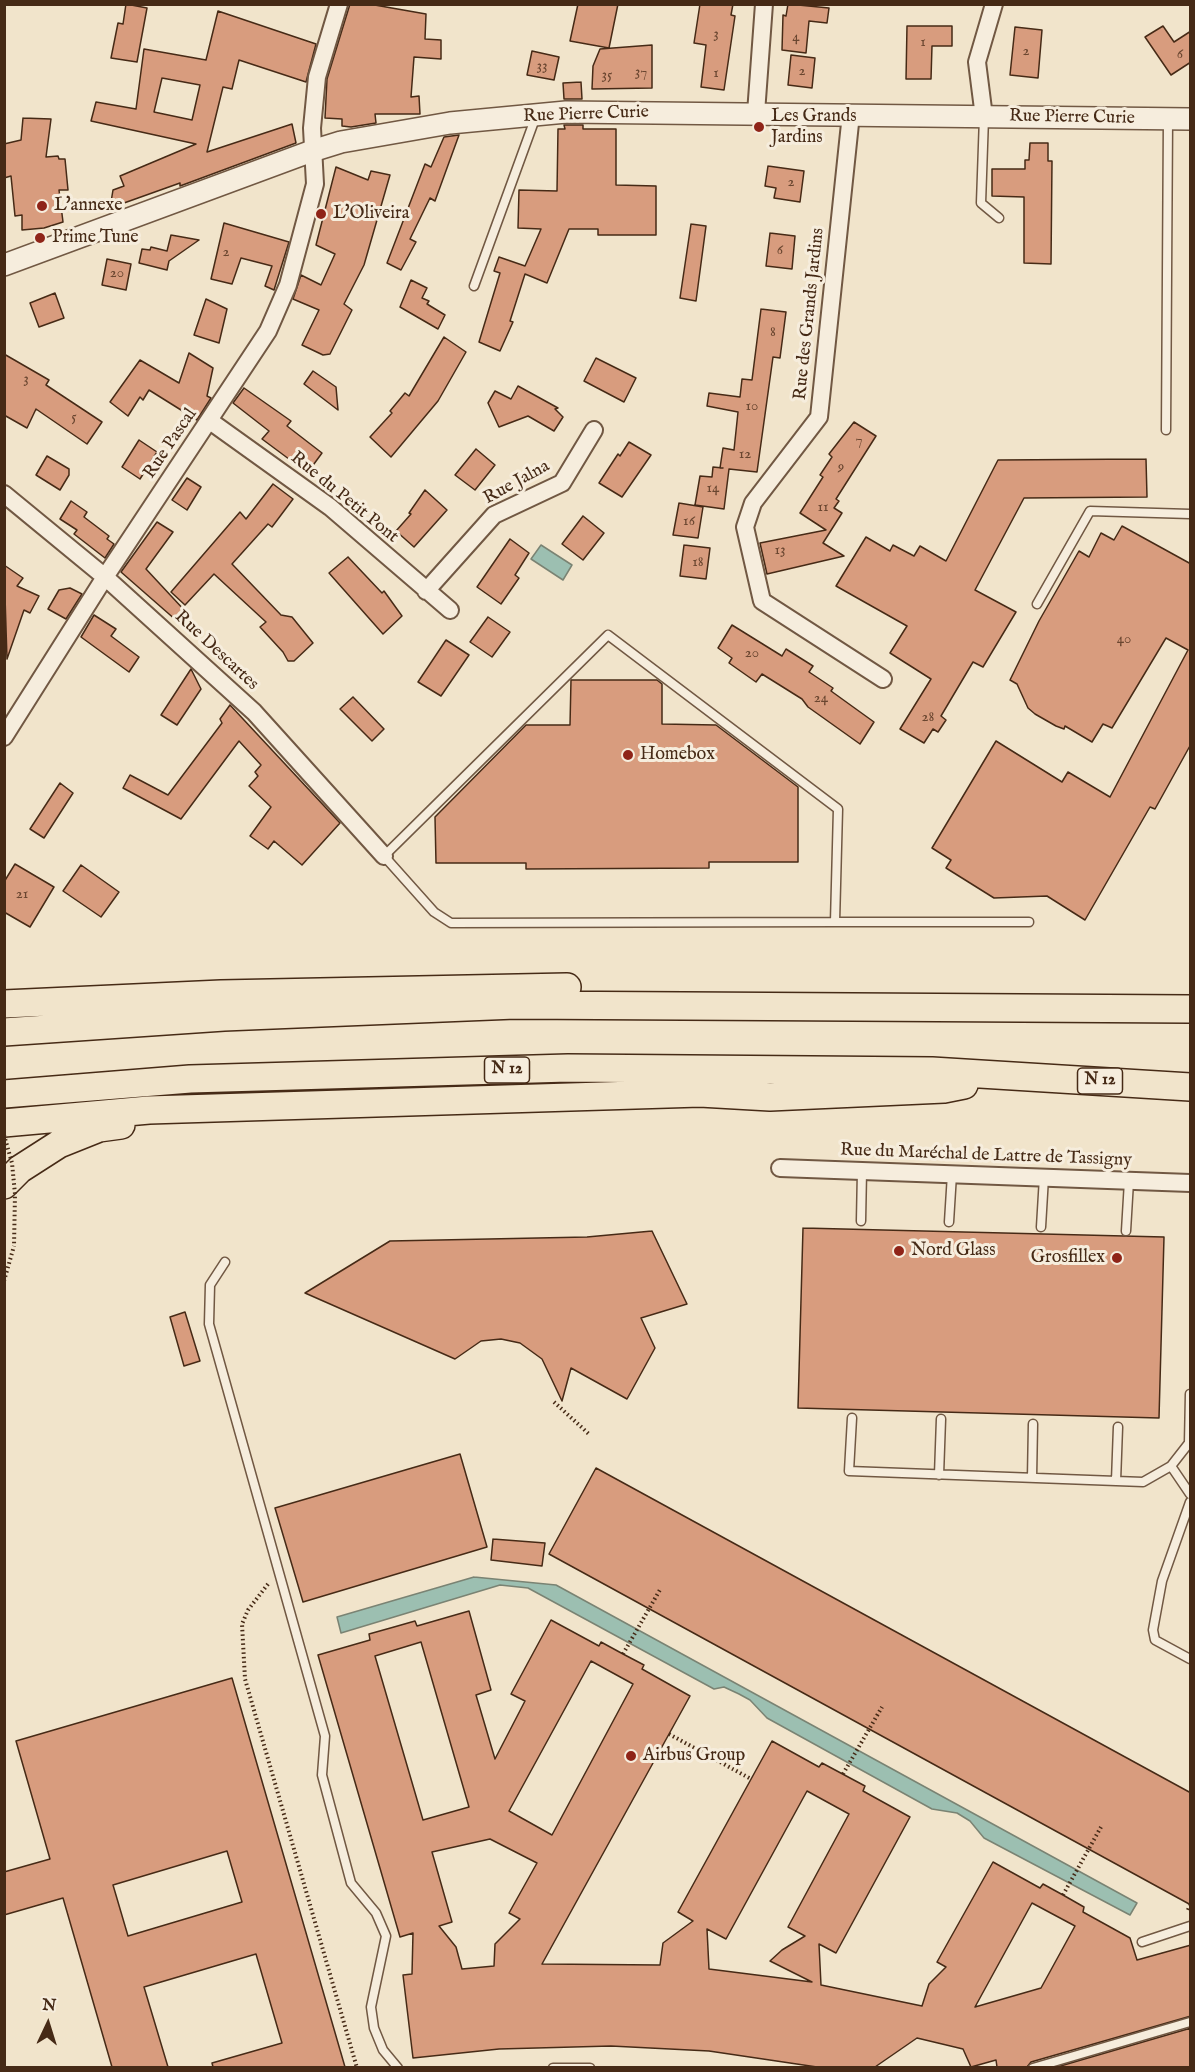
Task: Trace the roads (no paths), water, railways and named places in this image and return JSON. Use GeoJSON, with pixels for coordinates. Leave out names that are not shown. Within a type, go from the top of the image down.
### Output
{"type":"FeatureCollection","features":[{"type":"Feature","properties":{"kind":"highway"},"geometry":{"type":"LineString","coordinates":[[4,1004],[221,994],[564,986],[610,1004]]}},
{"type":"Feature","properties":{"kind":"highway"},"geometry":{"type":"LineString","coordinates":[[4,1032],[224,1017],[610,1004],[1191,1009]]}},
{"type":"Feature","properties":{"kind":"highway","name":"N 12"},"geometry":{"type":"LineString","coordinates":[[4,1094],[190,1079],[568,1068],[1010,1074],[1191,1087]]}},
{"type":"Feature","properties":{"kind":"highway"},"geometry":{"type":"LineString","coordinates":[[4,1123],[149,1110],[700,1093],[770,1098],[944,1089],[1010,1074]]}},
{"type":"Feature","properties":{"kind":"highway"},"geometry":{"type":"LineString","coordinates":[[4,1185],[20,1168],[59,1144],[99,1128],[129,1124],[149,1110]]}},
{"type":"Feature","properties":{"kind":"street","name":"Rue Pascal"},"geometry":{"type":"LineString","coordinates":[[4,737],[105,577],[268,331],[288,285],[315,184],[312,151],[317,77],[339,4]]}},
{"type":"Feature","properties":{"kind":"street"},"geometry":{"type":"LineString","coordinates":[[756,113],[764,4]]}},
{"type":"Feature","properties":{"kind":"street"},"geometry":{"type":"LineString","coordinates":[[984,117],[977,62],[994,4]]}},
{"type":"Feature","properties":{"kind":"street","name":"Rue Pierre Curie"},"geometry":{"type":"LineString","coordinates":[[4,265],[312,151],[341,142],[450,123],[566,112],[1191,119]]}},
{"type":"Feature","properties":{"kind":"street","name":"Rue des Grands Jardins"},"geometry":{"type":"LineString","coordinates":[[851,114],[819,417],[753,503],[745,527],[762,601],[883,679]]}},
{"type":"Feature","properties":{"kind":"street","name":"Rue du Petit Pont"},"geometry":{"type":"LineString","coordinates":[[210,421],[330,507],[450,610]]}},
{"type":"Feature","properties":{"kind":"street","name":"Rue Jalna"},"geometry":{"type":"LineString","coordinates":[[426,591],[494,515],[562,483],[594,429]]}},
{"type":"Feature","properties":{"kind":"street","name":"Rue Descartes"},"geometry":{"type":"LineString","coordinates":[[4,494],[105,577],[254,712],[384,856]]}},
{"type":"Feature","properties":{"kind":"street","name":"Rue du Maréchal de Lattre de Tassigny"},"geometry":{"type":"LineString","coordinates":[[780,1168],[1191,1183]]}},
{"type":"Feature","properties":{"kind":"lane"},"geometry":{"type":"LineString","coordinates":[[474,286],[536,115]]}},
{"type":"Feature","properties":{"kind":"lane"},"geometry":{"type":"LineString","coordinates":[[984,117],[981,203],[999,218]]}},
{"type":"Feature","properties":{"kind":"lane"},"geometry":{"type":"LineString","coordinates":[[1166,430],[1168,119]]}},
{"type":"Feature","properties":{"kind":"lane"},"geometry":{"type":"LineString","coordinates":[[1037,604],[1090,511],[1191,514]]}},
{"type":"Feature","properties":{"kind":"lane"},"geometry":{"type":"LineString","coordinates":[[836,922],[838,809],[608,635],[384,856],[434,912],[451,923],[1029,922]]}},
{"type":"Feature","properties":{"kind":"lane"},"geometry":{"type":"LineString","coordinates":[[861,1221],[862,1171]]}},
{"type":"Feature","properties":{"kind":"lane"},"geometry":{"type":"LineString","coordinates":[[950,1222],[952,1174]]}},
{"type":"Feature","properties":{"kind":"lane"},"geometry":{"type":"LineString","coordinates":[[1041,1227],[1044,1177]]}},
{"type":"Feature","properties":{"kind":"lane"},"geometry":{"type":"LineString","coordinates":[[1126,1231],[1129,1181]]}},
{"type":"Feature","properties":{"kind":"lane"},"geometry":{"type":"LineString","coordinates":[[225,1262],[210,1286],[209,1324],[326,1736],[322,1775],[351,1882],[376,1913],[386,1936],[370,2007],[374,2028],[383,2050],[398,2067]]}},
{"type":"Feature","properties":{"kind":"lane"},"geometry":{"type":"LineString","coordinates":[[852,1418],[849,1471],[1143,1482],[1171,1466],[1190,1443],[1191,1394]]}},
{"type":"Feature","properties":{"kind":"lane"},"geometry":{"type":"LineString","coordinates":[[939,1475],[941,1419]]}},
{"type":"Feature","properties":{"kind":"lane"},"geometry":{"type":"LineString","coordinates":[[1032,1478],[1033,1424]]}},
{"type":"Feature","properties":{"kind":"lane"},"geometry":{"type":"LineString","coordinates":[[1116,1481],[1118,1427]]}},
{"type":"Feature","properties":{"kind":"lane"},"geometry":{"type":"LineString","coordinates":[[1171,1466],[1191,1494]]}},
{"type":"Feature","properties":{"kind":"lane"},"geometry":{"type":"LineString","coordinates":[[1191,1502],[1162,1581],[1153,1630],[1155,1640],[1191,1659]]}},
{"type":"Feature","properties":{"kind":"lane"},"geometry":{"type":"LineString","coordinates":[[1142,1942],[1191,1926]]}},
{"type":"Feature","properties":{"kind":"lane"},"geometry":{"type":"LineString","coordinates":[[1033,2067],[1191,2022]]}},
{"type":"Feature","properties":{"kind":"lane"},"geometry":{"type":"LineString","coordinates":[[553,2067],[591,2067]]}},
{"type":"Feature","properties":{"kind":"place","name":"Les Grands Jardins"},"geometry":{"type":"Point","coordinates":[759,127]}},
{"type":"Feature","properties":{"kind":"place","name":"L'annexe"},"geometry":{"type":"Point","coordinates":[42,206]}},
{"type":"Feature","properties":{"kind":"place","name":"L'Oliveira"},"geometry":{"type":"Point","coordinates":[321,214]}},
{"type":"Feature","properties":{"kind":"place","name":"Prime Tune"},"geometry":{"type":"Point","coordinates":[40,238]}},
{"type":"Feature","properties":{"kind":"place","name":"Homebox"},"geometry":{"type":"Point","coordinates":[628,755]}},
{"type":"Feature","properties":{"kind":"place","name":"Nord Glass"},"geometry":{"type":"Point","coordinates":[899,1251]}},
{"type":"Feature","properties":{"kind":"place","name":"Grosfillex"},"geometry":{"type":"Point","coordinates":[1117,1258]}},
{"type":"Feature","properties":{"kind":"place","name":"Airbus Group"},"geometry":{"type":"Point","coordinates":[631,1756]}}]}
